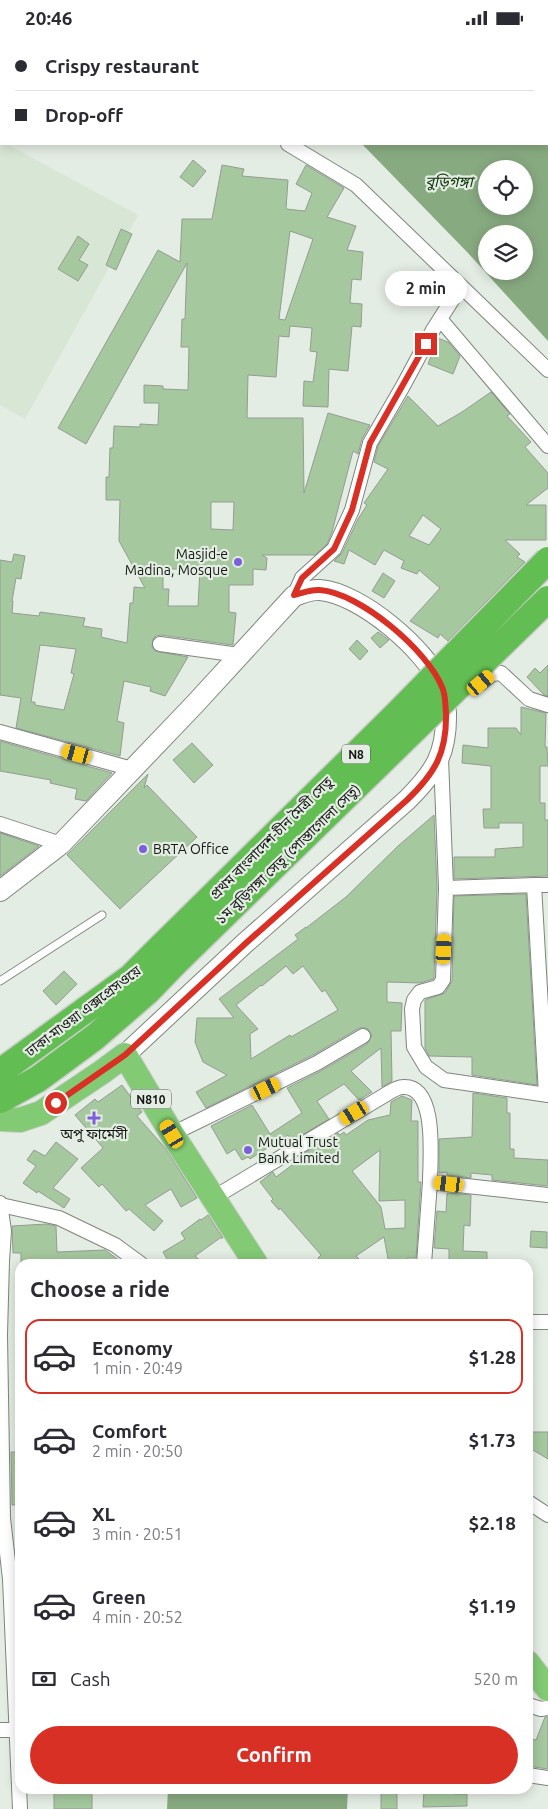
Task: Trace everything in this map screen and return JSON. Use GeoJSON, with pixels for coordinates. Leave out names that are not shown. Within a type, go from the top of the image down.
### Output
{"type":"FeatureCollection","features":[{"type":"Feature","properties":{"kind":"highway","name":"প্রথম বাংলাদেশ-চীন মৈত্রী সেতু"},"geometry":{"type":"LineString","coordinates":[[170,953],[397,714],[548,560]]}},
{"type":"Feature","properties":{"kind":"highway","name":"১ম বুড়িগঙ্গা সেতু (পোস্তাগোলা সেতু)"},"geometry":{"type":"LineString","coordinates":[[170,953],[548,599]]}},
{"type":"Feature","properties":{"kind":"highway","name":"ঢাকা-মাওয়া এক্সপ্রেসওয়ে"},"geometry":{"type":"LineString","coordinates":[[0,1072],[131,977],[170,953]]}},
{"type":"Feature","properties":{"kind":"highway","name":"ঢাকা-মাওয়া এক্সপ্রেসওয়ে"},"geometry":{"type":"LineString","coordinates":[[0,1099],[38,1079],[94,1037],[148,991],[170,953]]}},
{"type":"Feature","properties":{"kind":"highway"},"geometry":{"type":"LineString","coordinates":[[0,1119],[20,1120],[41,1113],[125,1055]]}},
{"type":"Feature","properties":{"kind":"highway","name":"N810"},"geometry":{"type":"LineString","coordinates":[[125,1055],[172,1134],[253,1259]]}},
{"type":"Feature","properties":{"kind":"highway"},"geometry":{"type":"LineString","coordinates":[[533,1670],[548,1689]]}},
{"type":"Feature","properties":{"kind":"main road"},"geometry":{"type":"LineString","coordinates":[[0,891],[61,844],[194,705],[294,595],[313,590],[323,590],[353,602],[374,613],[401,634],[420,655],[440,683],[446,719],[444,747],[441,758],[427,779],[407,800],[246,943],[125,1055]]}},
{"type":"Feature","properties":{"kind":"street"},"geometry":{"type":"LineString","coordinates":[[290,145],[356,185],[548,371]]}},
{"type":"Feature","properties":{"kind":"street"},"geometry":{"type":"LineString","coordinates":[[294,595],[302,578],[334,549],[352,510],[370,443],[440,319],[461,286]]}},
{"type":"Feature","properties":{"kind":"street"},"geometry":{"type":"LineString","coordinates":[[440,319],[548,446]]}},
{"type":"Feature","properties":{"kind":"street"},"geometry":{"type":"LineString","coordinates":[[440,683],[548,572]]}},
{"type":"Feature","properties":{"kind":"street"},"geometry":{"type":"LineString","coordinates":[[160,644],[239,655]]}},
{"type":"Feature","properties":{"kind":"street"},"geometry":{"type":"LineString","coordinates":[[440,683],[472,686],[481,683],[492,674],[500,673],[529,699],[548,705]]}},
{"type":"Feature","properties":{"kind":"street"},"geometry":{"type":"LineString","coordinates":[[0,732],[132,769]]}},
{"type":"Feature","properties":{"kind":"street"},"geometry":{"type":"LineString","coordinates":[[441,758],[446,888],[443,980],[438,987],[420,992],[414,1000],[412,1009],[414,1047],[426,1067],[444,1080],[547,1094],[541,885],[446,888]]}},
{"type":"Feature","properties":{"kind":"street"},"geometry":{"type":"LineString","coordinates":[[0,824],[61,844]]}},
{"type":"Feature","properties":{"kind":"street"},"geometry":{"type":"LineString","coordinates":[[172,1134],[317,1063],[363,1036]]}},
{"type":"Feature","properties":{"kind":"street"},"geometry":{"type":"LineString","coordinates":[[213,1198],[385,1095],[402,1087],[413,1089],[420,1094],[426,1106],[430,1123],[430,1182],[424,1259]]}},
{"type":"Feature","properties":{"kind":"street"},"geometry":{"type":"LineString","coordinates":[[430,1182],[548,1195]]}},
{"type":"Feature","properties":{"kind":"street"},"geometry":{"type":"LineString","coordinates":[[15,1601],[5,1579],[2,1517],[0,1335],[4,1231],[1,1204],[59,1218],[115,1245],[134,1259]]}},
{"type":"Feature","properties":{"kind":"street"},"geometry":{"type":"LineString","coordinates":[[533,1322],[548,1322]]}},
{"type":"Feature","properties":{"kind":"street"},"geometry":{"type":"LineString","coordinates":[[533,1505],[548,1515]]}},
{"type":"Feature","properties":{"kind":"street"},"geometry":{"type":"LineString","coordinates":[[533,1707],[548,1709]]}},
{"type":"Feature","properties":{"kind":"street"},"geometry":{"type":"LineString","coordinates":[[0,1730],[15,1730]]}},
{"type":"Feature","properties":{"kind":"street"},"geometry":{"type":"LineString","coordinates":[[533,1776],[548,1778]]}},
{"type":"Feature","properties":{"kind":"street"},"geometry":{"type":"LineString","coordinates":[[19,1794],[20,1809]]}},
{"type":"Feature","properties":{"kind":"lane"},"geometry":{"type":"LineString","coordinates":[[0,981],[102,915]]}},
{"type":"Feature","properties":{"kind":"shaded area"},"geometry":{"type":"Polygon","coordinates":[[[0,145],[9,145],[138,215],[25,419],[0,405],[0,145]]]}},
{"type":"Feature","properties":{"kind":"water","name":"বুড়িগঙ্গা"},"geometry":{"type":"Polygon","coordinates":[[[363,145],[548,145],[548,341],[493,280],[533,280],[533,225],[478,225],[478,264],[363,145]]]}},
{"type":"Feature","properties":{"kind":"water"},"geometry":{"type":"Polygon","coordinates":[[[168,1794],[348,1794],[347,1809],[167,1809],[168,1794]]]}},
{"type":"Feature","properties":{"kind":"building"},"geometry":{"type":"Polygon","coordinates":[[[193,160],[206,171],[193,187],[180,177],[193,160]]]}},
{"type":"Feature","properties":{"kind":"building"},"geometry":{"type":"Polygon","coordinates":[[[222,165],[244,169],[242,176],[288,180],[286,209],[305,211],[312,193],[296,184],[306,165],[344,188],[327,217],[356,226],[347,250],[363,252],[361,280],[352,279],[350,303],[362,304],[361,327],[352,326],[348,371],[329,369],[328,407],[303,406],[304,381],[313,382],[317,352],[310,351],[312,328],[290,326],[289,337],[279,336],[276,377],[248,375],[247,418],[303,418],[304,493],[328,413],[370,425],[362,439],[358,454],[353,451],[332,532],[327,544],[315,555],[262,555],[267,558],[266,570],[253,569],[253,585],[229,585],[229,612],[236,613],[233,645],[161,635],[153,639],[152,647],[155,651],[188,657],[165,696],[150,691],[151,687],[124,681],[117,721],[124,723],[120,756],[16,728],[21,698],[0,695],[0,560],[12,562],[14,554],[25,556],[21,579],[16,578],[12,613],[39,616],[40,612],[85,618],[83,626],[102,629],[101,637],[127,643],[130,603],[133,603],[134,587],[145,588],[119,541],[120,500],[106,500],[106,477],[109,477],[110,448],[113,448],[114,426],[140,427],[140,424],[158,425],[159,403],[144,403],[144,385],[163,386],[163,389],[188,390],[189,347],[181,347],[182,319],[185,319],[187,263],[86,444],[58,428],[158,250],[180,262],[182,219],[212,219],[222,165]],[[290,231],[279,319],[285,320],[313,239],[290,231]],[[211,502],[211,529],[233,530],[234,502],[211,502]],[[163,569],[163,589],[169,589],[168,606],[198,606],[200,569],[163,569]],[[40,645],[31,702],[35,702],[35,705],[64,710],[74,674],[71,673],[76,649],[40,645]]]}},
{"type":"Feature","properties":{"kind":"building"},"geometry":{"type":"Polygon","coordinates":[[[121,229],[132,234],[116,270],[106,265],[121,229]]]}},
{"type":"Feature","properties":{"kind":"building"},"geometry":{"type":"Polygon","coordinates":[[[78,236],[89,244],[79,260],[88,265],[78,281],[58,269],[78,236]]]}},
{"type":"Feature","properties":{"kind":"building"},"geometry":{"type":"Polygon","coordinates":[[[438,338],[448,342],[460,356],[453,374],[428,364],[438,338]]]}},
{"type":"Feature","properties":{"kind":"building"},"geometry":{"type":"Polygon","coordinates":[[[491,392],[510,414],[507,416],[531,442],[525,447],[548,473],[548,488],[526,505],[546,505],[546,540],[505,540],[520,554],[517,557],[525,562],[448,641],[440,634],[438,638],[410,621],[440,588],[419,570],[417,574],[401,568],[404,561],[384,550],[375,565],[349,550],[344,564],[334,561],[342,553],[358,519],[367,505],[364,503],[388,469],[374,462],[378,446],[408,396],[438,426],[491,392]],[[423,515],[409,536],[429,545],[441,529],[423,515]]]}},
{"type":"Feature","properties":{"kind":"building"},"geometry":{"type":"Polygon","coordinates":[[[383,573],[395,581],[384,598],[372,591],[383,573]]]}},
{"type":"Feature","properties":{"kind":"building"},"geometry":{"type":"Polygon","coordinates":[[[378,632],[389,640],[380,648],[371,638],[378,632]]]}},
{"type":"Feature","properties":{"kind":"building"},"geometry":{"type":"Polygon","coordinates":[[[357,640],[368,651],[360,660],[349,649],[357,640]]]}},
{"type":"Feature","properties":{"kind":"building"},"geometry":{"type":"Polygon","coordinates":[[[548,665],[548,696],[544,695],[527,677],[535,668],[540,673],[548,665]]]}},
{"type":"Feature","properties":{"kind":"building"},"geometry":{"type":"Polygon","coordinates":[[[521,707],[546,713],[545,747],[547,747],[548,766],[540,766],[540,803],[545,803],[545,820],[548,820],[548,876],[454,879],[454,857],[495,857],[495,849],[523,847],[523,823],[499,823],[499,828],[484,828],[483,809],[491,809],[491,766],[462,763],[463,745],[488,748],[488,728],[516,728],[521,735],[521,707]]]}},
{"type":"Feature","properties":{"kind":"building"},"geometry":{"type":"Polygon","coordinates":[[[0,741],[112,773],[86,801],[75,799],[77,789],[50,783],[51,780],[0,771],[0,741]]]}},
{"type":"Feature","properties":{"kind":"building"},"geometry":{"type":"Polygon","coordinates":[[[192,743],[213,765],[194,783],[173,760],[192,743]]]}},
{"type":"Feature","properties":{"kind":"building"},"geometry":{"type":"Polygon","coordinates":[[[148,774],[144,788],[147,785],[197,837],[120,909],[67,855],[148,774]]]}},
{"type":"Feature","properties":{"kind":"building"},"geometry":{"type":"Polygon","coordinates":[[[434,815],[437,888],[434,977],[420,983],[387,982],[387,1002],[402,1003],[401,1031],[391,1031],[392,1081],[382,1087],[381,1048],[351,1071],[372,1092],[359,1100],[344,1084],[317,1101],[329,1119],[292,1141],[288,1135],[250,1159],[248,1157],[242,1160],[235,1149],[227,1154],[211,1126],[252,1105],[270,1134],[302,1113],[287,1088],[367,1044],[372,1035],[367,1028],[359,1028],[313,1055],[206,1108],[196,1092],[227,1075],[203,1062],[195,1042],[197,1018],[234,1018],[219,999],[298,939],[295,935],[346,897],[398,846],[434,815]],[[286,966],[236,1005],[258,1029],[250,1034],[251,1059],[290,1035],[291,1037],[338,1010],[325,990],[322,992],[303,966],[293,974],[286,966]]]}},
{"type":"Feature","properties":{"kind":"building"},"geometry":{"type":"Polygon","coordinates":[[[0,833],[39,846],[0,876],[0,833]]]}},
{"type":"Feature","properties":{"kind":"building"},"geometry":{"type":"Polygon","coordinates":[[[526,894],[537,1085],[472,1075],[472,1057],[429,1056],[425,1048],[425,1000],[445,993],[452,981],[454,896],[526,894]]]}},
{"type":"Feature","properties":{"kind":"building"},"geometry":{"type":"Polygon","coordinates":[[[64,971],[77,984],[56,1005],[43,991],[64,971]]]}},
{"type":"Feature","properties":{"kind":"building"},"geometry":{"type":"Polygon","coordinates":[[[122,1085],[142,1112],[137,1116],[166,1149],[197,1198],[181,1207],[171,1189],[145,1205],[163,1221],[154,1231],[129,1209],[126,1211],[102,1184],[99,1187],[81,1168],[103,1148],[75,1115],[95,1099],[98,1102],[122,1085]]]}},
{"type":"Feature","properties":{"kind":"building"},"geometry":{"type":"Polygon","coordinates":[[[473,1093],[507,1098],[507,1113],[510,1113],[510,1149],[514,1149],[514,1158],[548,1160],[548,1186],[492,1180],[492,1175],[471,1173],[471,1178],[447,1175],[447,1172],[439,1173],[439,1139],[472,1137],[473,1093]]]}},
{"type":"Feature","properties":{"kind":"building"},"geometry":{"type":"Polygon","coordinates":[[[402,1096],[412,1100],[411,1121],[418,1121],[418,1182],[421,1182],[416,1258],[388,1259],[384,1237],[356,1256],[359,1259],[319,1259],[321,1255],[280,1208],[279,1210],[271,1201],[273,1199],[260,1182],[273,1172],[276,1177],[303,1157],[301,1155],[338,1133],[340,1135],[344,1132],[346,1135],[368,1120],[390,1115],[391,1102],[402,1096]],[[380,1150],[352,1171],[381,1207],[385,1229],[405,1228],[405,1200],[379,1201],[380,1150]]]}},
{"type":"Feature","properties":{"kind":"building"},"geometry":{"type":"Polygon","coordinates":[[[56,1142],[78,1159],[53,1188],[70,1199],[64,1208],[23,1183],[36,1166],[27,1160],[34,1150],[45,1156],[56,1142]]]}},
{"type":"Feature","properties":{"kind":"building"},"geometry":{"type":"Polygon","coordinates":[[[447,1193],[471,1195],[470,1226],[464,1225],[463,1251],[487,1252],[487,1259],[449,1259],[449,1249],[434,1248],[437,1211],[446,1212],[447,1193]]]}},
{"type":"Feature","properties":{"kind":"building"},"geometry":{"type":"Polygon","coordinates":[[[208,1215],[223,1238],[220,1238],[195,1256],[198,1259],[167,1259],[163,1252],[185,1239],[181,1233],[208,1215]]]}},
{"type":"Feature","properties":{"kind":"building"},"geometry":{"type":"Polygon","coordinates":[[[47,1224],[56,1226],[57,1252],[105,1250],[117,1259],[21,1259],[21,1253],[13,1253],[12,1226],[47,1224]]]}},
{"type":"Feature","properties":{"kind":"building"},"geometry":{"type":"Polygon","coordinates":[[[531,1231],[547,1232],[547,1248],[530,1247],[531,1231]]]}},
{"type":"Feature","properties":{"kind":"building"},"geometry":{"type":"Polygon","coordinates":[[[533,1432],[548,1432],[548,1459],[533,1450],[533,1432]]]}},
{"type":"Feature","properties":{"kind":"building"},"geometry":{"type":"Polygon","coordinates":[[[11,1452],[15,1452],[15,1505],[12,1505],[11,1452]]]}},
{"type":"Feature","properties":{"kind":"building"},"geometry":{"type":"Polygon","coordinates":[[[545,1717],[548,1717],[548,1769],[533,1767],[533,1739],[536,1740],[545,1717]]]}},
{"type":"Feature","properties":{"kind":"building"},"geometry":{"type":"Polygon","coordinates":[[[54,1794],[92,1794],[92,1809],[54,1809],[54,1794]]]}},
{"type":"Feature","properties":{"kind":"building"},"geometry":{"type":"Polygon","coordinates":[[[381,1794],[397,1794],[397,1809],[381,1809],[381,1794]]]}},
{"type":"Feature","properties":{"kind":"building"},"geometry":{"type":"Polygon","coordinates":[[[424,1794],[467,1794],[467,1806],[423,1807],[424,1794]]]}},
{"type":"Feature","properties":{"kind":"place","name":"Masjid-e Madina, Mosque"},"geometry":{"type":"Point","coordinates":[238,562]}},
{"type":"Feature","properties":{"kind":"place","name":"BRTA Office"},"geometry":{"type":"Point","coordinates":[143,849]}},
{"type":"Feature","properties":{"kind":"place","name":"অপু ফার্মেসী"},"geometry":{"type":"Point","coordinates":[94,1118]}},
{"type":"Feature","properties":{"kind":"place","name":"Mutual Trust Bank Limited"},"geometry":{"type":"Point","coordinates":[248,1150]}},
{"type":"Feature","properties":{"kind":"route"},"geometry":{"type":"LineString","coordinates":[[56,1103],[125,1055],[150,1033],[246,943],[417,791],[441,758],[444,747],[446,719],[445,697],[438,679],[420,655],[389,624],[374,613],[353,602],[323,590],[313,590],[294,595],[302,578],[334,549],[352,510],[370,443],[426,344]]}}]}
